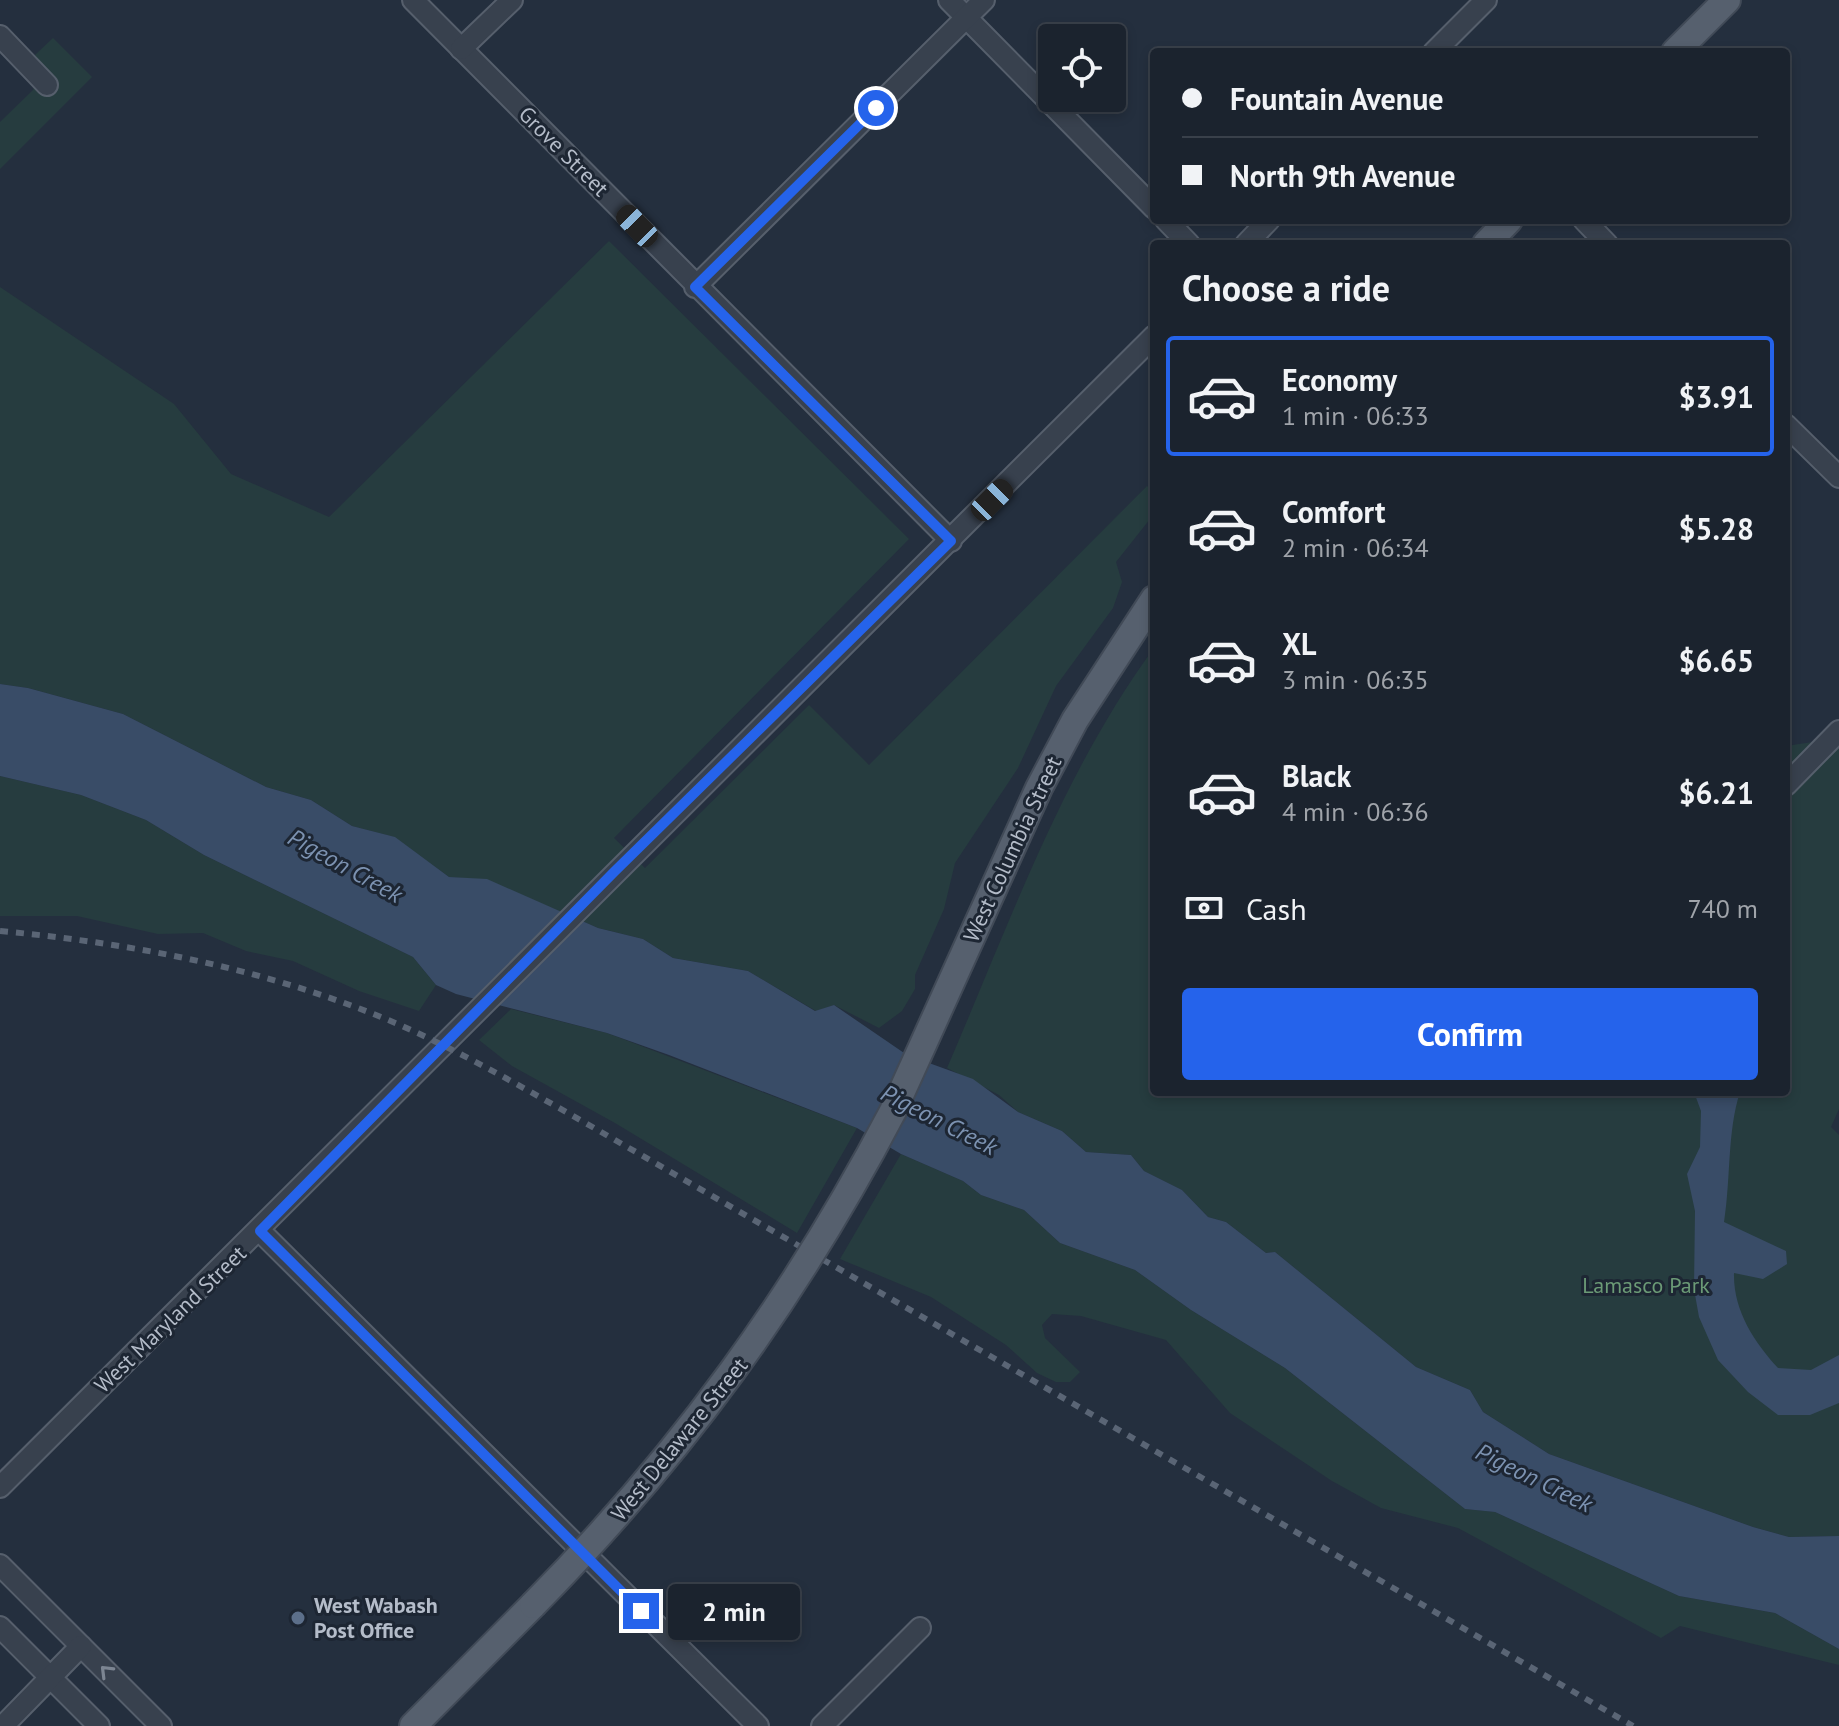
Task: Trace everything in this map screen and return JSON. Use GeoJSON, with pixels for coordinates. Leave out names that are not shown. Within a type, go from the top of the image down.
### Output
{"type":"FeatureCollection","features":[{"type":"Feature","properties":{"kind":"main road"},"geometry":{"type":"LineString","coordinates":[[1679,48],[1727,0]]}},
{"type":"Feature","properties":{"kind":"main road"},"geometry":{"type":"LineString","coordinates":[[1490,240],[1505,224]]}},
{"type":"Feature","properties":{"kind":"main road","name":"West Columbia Street"},"geometry":{"type":"LineString","coordinates":[[893,1111],[983,907],[1075,720],[1150,605]]}},
{"type":"Feature","properties":{"kind":"main road","name":"West Delaware Street"},"geometry":{"type":"LineString","coordinates":[[413,1726],[628,1505],[718,1395],[806,1267],[893,1111]]}},
{"type":"Feature","properties":{"kind":"street","name":"Grove Street"},"geometry":{"type":"LineString","coordinates":[[413,0],[695,287],[951,541]]}},
{"type":"Feature","properties":{"kind":"street"},"geometry":{"type":"LineString","coordinates":[[461,49],[512,0]]}},
{"type":"Feature","properties":{"kind":"street"},"geometry":{"type":"LineString","coordinates":[[949,0],[1150,204]]}},
{"type":"Feature","properties":{"kind":"street"},"geometry":{"type":"LineString","coordinates":[[695,287],[984,0]]}},
{"type":"Feature","properties":{"kind":"street"},"geometry":{"type":"LineString","coordinates":[[1438,48],[1486,0]]}},
{"type":"Feature","properties":{"kind":"street"},"geometry":{"type":"LineString","coordinates":[[0,36],[47,85]]}},
{"type":"Feature","properties":{"kind":"street"},"geometry":{"type":"LineString","coordinates":[[1170,224],[1185,240]]}},
{"type":"Feature","properties":{"kind":"street"},"geometry":{"type":"LineString","coordinates":[[1250,240],[1265,224]]}},
{"type":"Feature","properties":{"kind":"street"},"geometry":{"type":"LineString","coordinates":[[1588,224],[1603,240]]}},
{"type":"Feature","properties":{"kind":"street","name":"West Maryland Street"},"geometry":{"type":"LineString","coordinates":[[0,1487],[1150,340]]}},
{"type":"Feature","properties":{"kind":"street"},"geometry":{"type":"LineString","coordinates":[[1790,429],[1839,477]]}},
{"type":"Feature","properties":{"kind":"street"},"geometry":{"type":"LineString","coordinates":[[1790,781],[1839,731]]}},
{"type":"Feature","properties":{"kind":"street"},"geometry":{"type":"LineString","coordinates":[[260,1231],[758,1726]]}},
{"type":"Feature","properties":{"kind":"street"},"geometry":{"type":"LineString","coordinates":[[0,1565],[161,1726]]}},
{"type":"Feature","properties":{"kind":"street"},"geometry":{"type":"LineString","coordinates":[[0,1627],[99,1726]]}},
{"type":"Feature","properties":{"kind":"street"},"geometry":{"type":"LineString","coordinates":[[822,1726],[920,1628]]}},
{"type":"Feature","properties":{"kind":"street"},"geometry":{"type":"LineString","coordinates":[[3,1726],[81,1646]]}},
{"type":"Feature","properties":{"kind":"green space"},"geometry":{"type":"Polygon","coordinates":[[[53,38],[92,77],[0,169],[0,122],[33,90],[41,72],[35,55],[53,38]]]}},
{"type":"Feature","properties":{"kind":"green space"},"geometry":{"type":"Polygon","coordinates":[[[609,241],[909,539],[614,838],[645,868],[809,705],[869,765],[1147,486],[1150,489],[1150,519],[1116,562],[1122,582],[1113,608],[1056,686],[1018,768],[955,863],[944,909],[915,975],[915,989],[902,1011],[879,1028],[834,1005],[816,1011],[748,971],[673,958],[643,939],[598,928],[487,880],[449,877],[394,837],[352,826],[311,800],[266,787],[123,714],[28,688],[0,684],[0,287],[174,404],[231,474],[329,517],[609,241]]]}},
{"type":"Feature","properties":{"kind":"green space","name":"Lamasco Park"},"geometry":{"type":"Polygon","coordinates":[[[1150,654],[1150,1096],[1790,1096],[1790,745],[1839,738],[1839,1109],[1831,1127],[1839,1135],[1839,1536],[1789,1537],[1753,1527],[1549,1454],[1483,1412],[1470,1390],[1416,1367],[1275,1252],[1266,1253],[1226,1222],[1208,1217],[1182,1190],[1144,1171],[1131,1155],[1086,1152],[1062,1131],[1018,1112],[999,1095],[947,1068],[1039,852],[1091,747],[1150,654]]]}},
{"type":"Feature","properties":{"kind":"green space"},"geometry":{"type":"Polygon","coordinates":[[[0,776],[81,795],[146,820],[204,855],[413,957],[436,985],[419,1011],[359,991],[293,961],[246,951],[203,933],[158,934],[77,916],[0,916],[0,776]]]}},
{"type":"Feature","properties":{"kind":"green space"},"geometry":{"type":"Polygon","coordinates":[[[511,1009],[607,1033],[857,1128],[797,1233],[615,1123],[512,1066],[479,1040],[511,1009]]]}},
{"type":"Feature","properties":{"kind":"green space"},"geometry":{"type":"Polygon","coordinates":[[[901,1154],[963,1181],[981,1195],[1024,1210],[1060,1243],[1135,1270],[1191,1310],[1285,1368],[1465,1509],[1495,1512],[1679,1596],[1775,1613],[1839,1649],[1839,1665],[1680,1626],[1661,1638],[1458,1528],[1381,1508],[1332,1481],[1230,1413],[1166,1340],[1081,1316],[1052,1314],[1042,1325],[1045,1338],[1080,1372],[1070,1382],[1056,1382],[1037,1373],[1006,1345],[931,1297],[840,1259],[901,1154]]]}},
{"type":"Feature","properties":{"kind":"water","name":"Pigeon Creek"},"geometry":{"type":"Polygon","coordinates":[[[0,684],[28,688],[123,714],[266,787],[311,800],[352,826],[395,837],[449,877],[487,879],[598,928],[643,939],[673,958],[748,971],[815,1011],[834,1005],[907,1055],[973,1079],[1018,1112],[1062,1131],[1086,1152],[1131,1155],[1144,1171],[1182,1190],[1208,1217],[1226,1222],[1266,1253],[1275,1252],[1416,1367],[1470,1390],[1483,1412],[1549,1454],[1753,1527],[1789,1537],[1839,1536],[1839,1649],[1775,1613],[1679,1596],[1495,1512],[1465,1509],[1285,1368],[1191,1310],[1135,1270],[1060,1243],[1024,1210],[981,1195],[963,1181],[901,1154],[857,1128],[607,1033],[456,994],[436,985],[413,957],[204,855],[146,820],[81,795],[0,776],[0,684]]]}},
{"type":"Feature","properties":{"kind":"water"},"geometry":{"type":"Polygon","coordinates":[[[1695,1096],[1739,1096],[1733,1123],[1724,1222],[1786,1251],[1787,1264],[1763,1279],[1734,1273],[1737,1300],[1747,1325],[1778,1368],[1811,1370],[1839,1355],[1839,1403],[1810,1415],[1778,1415],[1748,1392],[1718,1360],[1699,1317],[1694,1289],[1695,1211],[1687,1174],[1700,1147],[1701,1111],[1695,1096]]]}},
{"type":"Feature","properties":{"kind":"railway"},"geometry":{"type":"LineString","coordinates":[[0,931],[103,943],[204,962],[303,989],[423,1036],[582,1121],[1633,1726]]}},
{"type":"Feature","properties":{"kind":"place","name":"West Wabash Post Office"},"geometry":{"type":"Point","coordinates":[298,1618]}},
{"type":"Feature","properties":{"kind":"route"},"geometry":{"type":"LineString","coordinates":[[641,1611],[260,1231],[614,872],[951,541],[695,287],[876,108]]}}]}
